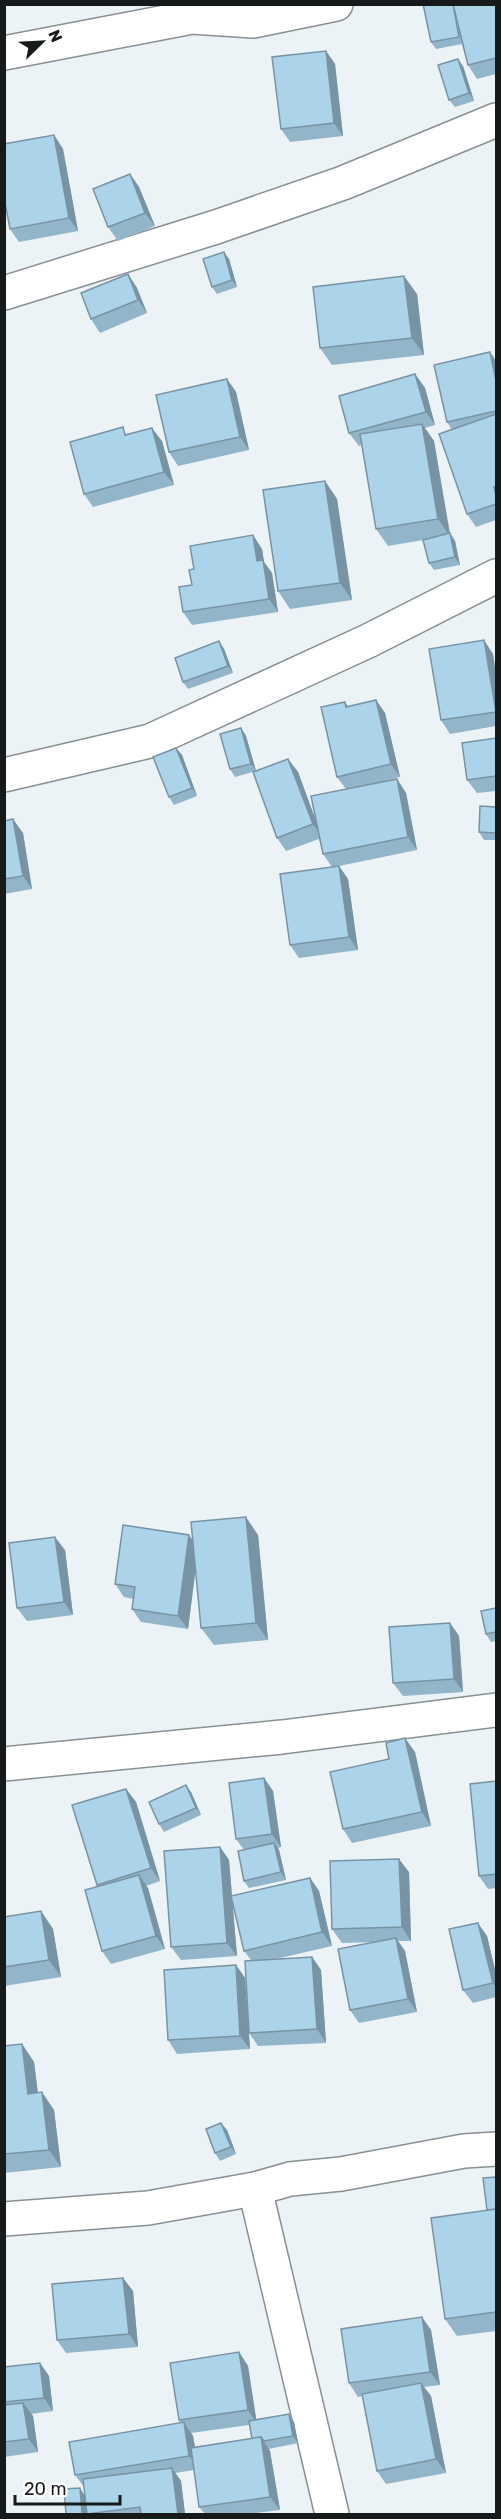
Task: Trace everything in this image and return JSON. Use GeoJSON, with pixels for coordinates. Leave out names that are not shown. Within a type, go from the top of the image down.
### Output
{"type":"FeatureCollection","features":[{"type":"Feature","properties":{"kind":"street"},"geometry":{"type":"LineString","coordinates":[[4,52],[192,17],[336,4]]}},
{"type":"Feature","properties":{"kind":"street"},"geometry":{"type":"LineString","coordinates":[[4,293],[216,226],[332,186],[496,120]]}},
{"type":"Feature","properties":{"kind":"street"},"geometry":{"type":"LineString","coordinates":[[4,775],[150,741],[368,641],[496,576]]}},
{"type":"Feature","properties":{"kind":"street"},"geometry":{"type":"LineString","coordinates":[[4,1764],[282,1737],[496,1710]]}},
{"type":"Feature","properties":{"kind":"street"},"geometry":{"type":"LineString","coordinates":[[4,2219],[147,2208],[255,2189],[290,2179],[353,2172],[465,2151],[496,2149]]}},
{"type":"Feature","properties":{"kind":"street"},"geometry":{"type":"LineString","coordinates":[[255,2189],[332,2514]]}},
{"type":"Feature","properties":{"kind":"building"},"geometry":{"type":"Polygon","coordinates":[[[423,4],[453,4],[459,37],[431,42],[423,4]]]}},
{"type":"Feature","properties":{"kind":"building"},"geometry":{"type":"Polygon","coordinates":[[[453,4],[496,4],[496,58],[468,65],[453,4]]]}},
{"type":"Feature","properties":{"kind":"building"},"geometry":{"type":"Polygon","coordinates":[[[326,51],[334,123],[281,129],[272,57],[326,51]]]}},
{"type":"Feature","properties":{"kind":"building"},"geometry":{"type":"Polygon","coordinates":[[[458,59],[469,93],[449,100],[438,65],[458,59]]]}},
{"type":"Feature","properties":{"kind":"building"},"geometry":{"type":"Polygon","coordinates":[[[54,135],[69,218],[10,229],[4,198],[4,144],[54,135]]]}},
{"type":"Feature","properties":{"kind":"building"},"geometry":{"type":"Polygon","coordinates":[[[130,174],[145,213],[108,227],[93,189],[130,174]]]}},
{"type":"Feature","properties":{"kind":"building"},"geometry":{"type":"Polygon","coordinates":[[[224,252],[232,280],[212,287],[203,259],[224,252]]]}},
{"type":"Feature","properties":{"kind":"building"},"geometry":{"type":"Polygon","coordinates":[[[128,274],[138,300],[91,319],[81,293],[128,274]]]}},
{"type":"Feature","properties":{"kind":"building"},"geometry":{"type":"Polygon","coordinates":[[[404,276],[412,338],[320,348],[313,287],[404,276]]]}},
{"type":"Feature","properties":{"kind":"building"},"geometry":{"type":"Polygon","coordinates":[[[490,352],[496,381],[496,411],[447,422],[434,365],[490,352]]]}},
{"type":"Feature","properties":{"kind":"building"},"geometry":{"type":"Polygon","coordinates":[[[415,374],[426,412],[349,433],[339,396],[415,374]]]}},
{"type":"Feature","properties":{"kind":"building"},"geometry":{"type":"Polygon","coordinates":[[[227,379],[240,437],[169,452],[156,395],[227,379]]]}},
{"type":"Feature","properties":{"kind":"building"},"geometry":{"type":"Polygon","coordinates":[[[496,414],[496,486],[494,487],[496,504],[467,514],[439,434],[496,414]]]}},
{"type":"Feature","properties":{"kind":"building"},"geometry":{"type":"Polygon","coordinates":[[[422,424],[438,519],[376,529],[360,434],[422,424]]]}},
{"type":"Feature","properties":{"kind":"building"},"geometry":{"type":"Polygon","coordinates":[[[123,427],[125,435],[152,428],[164,472],[84,494],[70,442],[123,427]]]}},
{"type":"Feature","properties":{"kind":"building"},"geometry":{"type":"Polygon","coordinates":[[[325,481],[340,583],[278,591],[263,490],[325,481]]]}},
{"type":"Feature","properties":{"kind":"building"},"geometry":{"type":"Polygon","coordinates":[[[450,533],[455,557],[429,563],[423,540],[450,533]]]}},
{"type":"Feature","properties":{"kind":"building"},"geometry":{"type":"Polygon","coordinates":[[[253,535],[257,561],[263,560],[269,599],[183,612],[179,587],[192,585],[189,570],[194,569],[190,546],[253,535]]]}},
{"type":"Feature","properties":{"kind":"building"},"geometry":{"type":"Polygon","coordinates":[[[484,640],[496,712],[441,720],[429,649],[484,640]]]}},
{"type":"Feature","properties":{"kind":"building"},"geometry":{"type":"Polygon","coordinates":[[[219,641],[228,666],[183,682],[175,658],[219,641]]]}},
{"type":"Feature","properties":{"kind":"building"},"geometry":{"type":"Polygon","coordinates":[[[376,700],[391,764],[337,777],[321,707],[345,702],[346,707],[376,700]]]}},
{"type":"Feature","properties":{"kind":"building"},"geometry":{"type":"Polygon","coordinates":[[[241,728],[251,764],[230,769],[220,734],[241,728]]]}},
{"type":"Feature","properties":{"kind":"building"},"geometry":{"type":"Polygon","coordinates":[[[496,738],[496,776],[467,780],[462,743],[496,738]]]}},
{"type":"Feature","properties":{"kind":"building"},"geometry":{"type":"Polygon","coordinates":[[[176,748],[192,788],[169,797],[153,757],[176,748]]]}},
{"type":"Feature","properties":{"kind":"building"},"geometry":{"type":"Polygon","coordinates":[[[288,759],[313,824],[277,838],[253,772],[288,759]]]}},
{"type":"Feature","properties":{"kind":"building"},"geometry":{"type":"Polygon","coordinates":[[[397,779],[408,837],[323,854],[311,796],[397,779]]]}},
{"type":"Feature","properties":{"kind":"building"},"geometry":{"type":"Polygon","coordinates":[[[480,806],[496,807],[496,833],[479,832],[480,806]]]}},
{"type":"Feature","properties":{"kind":"building"},"geometry":{"type":"Polygon","coordinates":[[[13,819],[23,876],[4,879],[4,821],[13,819]]]}},
{"type":"Feature","properties":{"kind":"building"},"geometry":{"type":"Polygon","coordinates":[[[339,866],[349,937],[290,945],[280,874],[339,866]]]}},
{"type":"Feature","properties":{"kind":"building"},"geometry":{"type":"Polygon","coordinates":[[[246,1517],[256,1623],[201,1628],[191,1522],[246,1517]]]}},
{"type":"Feature","properties":{"kind":"building"},"geometry":{"type":"Polygon","coordinates":[[[123,1525],[189,1535],[178,1616],[132,1609],[135,1587],[115,1584],[123,1525]]]}},
{"type":"Feature","properties":{"kind":"building"},"geometry":{"type":"Polygon","coordinates":[[[55,1537],[64,1602],[17,1608],[9,1543],[55,1537]]]}},
{"type":"Feature","properties":{"kind":"building"},"geometry":{"type":"Polygon","coordinates":[[[496,1608],[496,1632],[486,1634],[481,1611],[496,1608]]]}},
{"type":"Feature","properties":{"kind":"building"},"geometry":{"type":"Polygon","coordinates":[[[450,1623],[454,1679],[393,1683],[389,1627],[450,1623]]]}},
{"type":"Feature","properties":{"kind":"building"},"geometry":{"type":"Polygon","coordinates":[[[405,1738],[422,1812],[343,1829],[330,1772],[389,1759],[386,1743],[405,1738]]]}},
{"type":"Feature","properties":{"kind":"building"},"geometry":{"type":"Polygon","coordinates":[[[264,1778],[272,1834],[236,1839],[229,1783],[264,1778]]]}},
{"type":"Feature","properties":{"kind":"building"},"geometry":{"type":"Polygon","coordinates":[[[496,1781],[496,1874],[479,1876],[470,1784],[496,1781]]]}},
{"type":"Feature","properties":{"kind":"building"},"geometry":{"type":"Polygon","coordinates":[[[186,1785],[196,1808],[159,1824],[149,1802],[186,1785]]]}},
{"type":"Feature","properties":{"kind":"building"},"geometry":{"type":"Polygon","coordinates":[[[126,1789],[151,1868],[97,1885],[72,1805],[126,1789]]]}},
{"type":"Feature","properties":{"kind":"building"},"geometry":{"type":"Polygon","coordinates":[[[274,1843],[281,1872],[244,1881],[238,1851],[274,1843]]]}},
{"type":"Feature","properties":{"kind":"building"},"geometry":{"type":"Polygon","coordinates":[[[220,1847],[227,1943],[171,1947],[164,1851],[220,1847]]]}},
{"type":"Feature","properties":{"kind":"building"},"geometry":{"type":"Polygon","coordinates":[[[399,1859],[402,1927],[332,1929],[330,1861],[399,1859]]]}},
{"type":"Feature","properties":{"kind":"building"},"geometry":{"type":"Polygon","coordinates":[[[139,1875],[156,1936],[102,1951],[85,1890],[139,1875]]]}},
{"type":"Feature","properties":{"kind":"building"},"geometry":{"type":"Polygon","coordinates":[[[310,1878],[322,1932],[244,1951],[231,1896],[310,1878]]]}},
{"type":"Feature","properties":{"kind":"building"},"geometry":{"type":"Polygon","coordinates":[[[41,1911],[49,1960],[4,1967],[4,1917],[41,1911]]]}},
{"type":"Feature","properties":{"kind":"building"},"geometry":{"type":"Polygon","coordinates":[[[478,1923],[493,1983],[463,1990],[449,1929],[478,1923]]]}},
{"type":"Feature","properties":{"kind":"building"},"geometry":{"type":"Polygon","coordinates":[[[396,1938],[408,1999],[350,2010],[338,1949],[396,1938]]]}},
{"type":"Feature","properties":{"kind":"building"},"geometry":{"type":"Polygon","coordinates":[[[312,1957],[317,2029],[249,2033],[245,1961],[312,1957]]]}},
{"type":"Feature","properties":{"kind":"building"},"geometry":{"type":"Polygon","coordinates":[[[236,1965],[240,2036],[168,2040],[164,1970],[236,1965]]]}},
{"type":"Feature","properties":{"kind":"building"},"geometry":{"type":"Polygon","coordinates":[[[22,2044],[28,2094],[42,2092],[49,2150],[4,2154],[4,2046],[22,2044]]]}},
{"type":"Feature","properties":{"kind":"building"},"geometry":{"type":"Polygon","coordinates":[[[221,2123],[231,2147],[215,2153],[206,2129],[221,2123]]]}},
{"type":"Feature","properties":{"kind":"building"},"geometry":{"type":"Polygon","coordinates":[[[496,2177],[496,2209],[487,2210],[483,2178],[496,2177]]]}},
{"type":"Feature","properties":{"kind":"building"},"geometry":{"type":"Polygon","coordinates":[[[496,2209],[496,2312],[445,2319],[431,2218],[496,2209]]]}},
{"type":"Feature","properties":{"kind":"building"},"geometry":{"type":"Polygon","coordinates":[[[123,2278],[129,2334],[57,2340],[52,2284],[123,2278]]]}},
{"type":"Feature","properties":{"kind":"building"},"geometry":{"type":"Polygon","coordinates":[[[422,2317],[430,2372],[349,2383],[341,2329],[422,2317]]]}},
{"type":"Feature","properties":{"kind":"building"},"geometry":{"type":"Polygon","coordinates":[[[239,2352],[248,2410],[179,2420],[170,2363],[239,2352]]]}},
{"type":"Feature","properties":{"kind":"building"},"geometry":{"type":"Polygon","coordinates":[[[40,2363],[44,2398],[4,2402],[4,2367],[40,2363]]]}},
{"type":"Feature","properties":{"kind":"building"},"geometry":{"type":"Polygon","coordinates":[[[421,2383],[436,2459],[377,2471],[362,2394],[421,2383]]]}},
{"type":"Feature","properties":{"kind":"building"},"geometry":{"type":"Polygon","coordinates":[[[23,2403],[29,2439],[4,2442],[4,2405],[23,2403]]]}},
{"type":"Feature","properties":{"kind":"building"},"geometry":{"type":"Polygon","coordinates":[[[289,2414],[293,2436],[264,2441],[261,2437],[252,2439],[249,2421],[289,2414]]]}},
{"type":"Feature","properties":{"kind":"building"},"geometry":{"type":"Polygon","coordinates":[[[184,2422],[189,2456],[75,2475],[69,2442],[184,2422]]]}},
{"type":"Feature","properties":{"kind":"building"},"geometry":{"type":"Polygon","coordinates":[[[261,2437],[270,2497],[199,2507],[191,2448],[261,2437]]]}},
{"type":"Feature","properties":{"kind":"building"},"geometry":{"type":"Polygon","coordinates":[[[172,2468],[178,2514],[141,2514],[140,2507],[87,2514],[83,2479],[172,2468]]]}},
{"type":"Feature","properties":{"kind":"building"},"geometry":{"type":"Polygon","coordinates":[[[80,2488],[82,2514],[66,2514],[64,2489],[80,2488]]]}}]}
